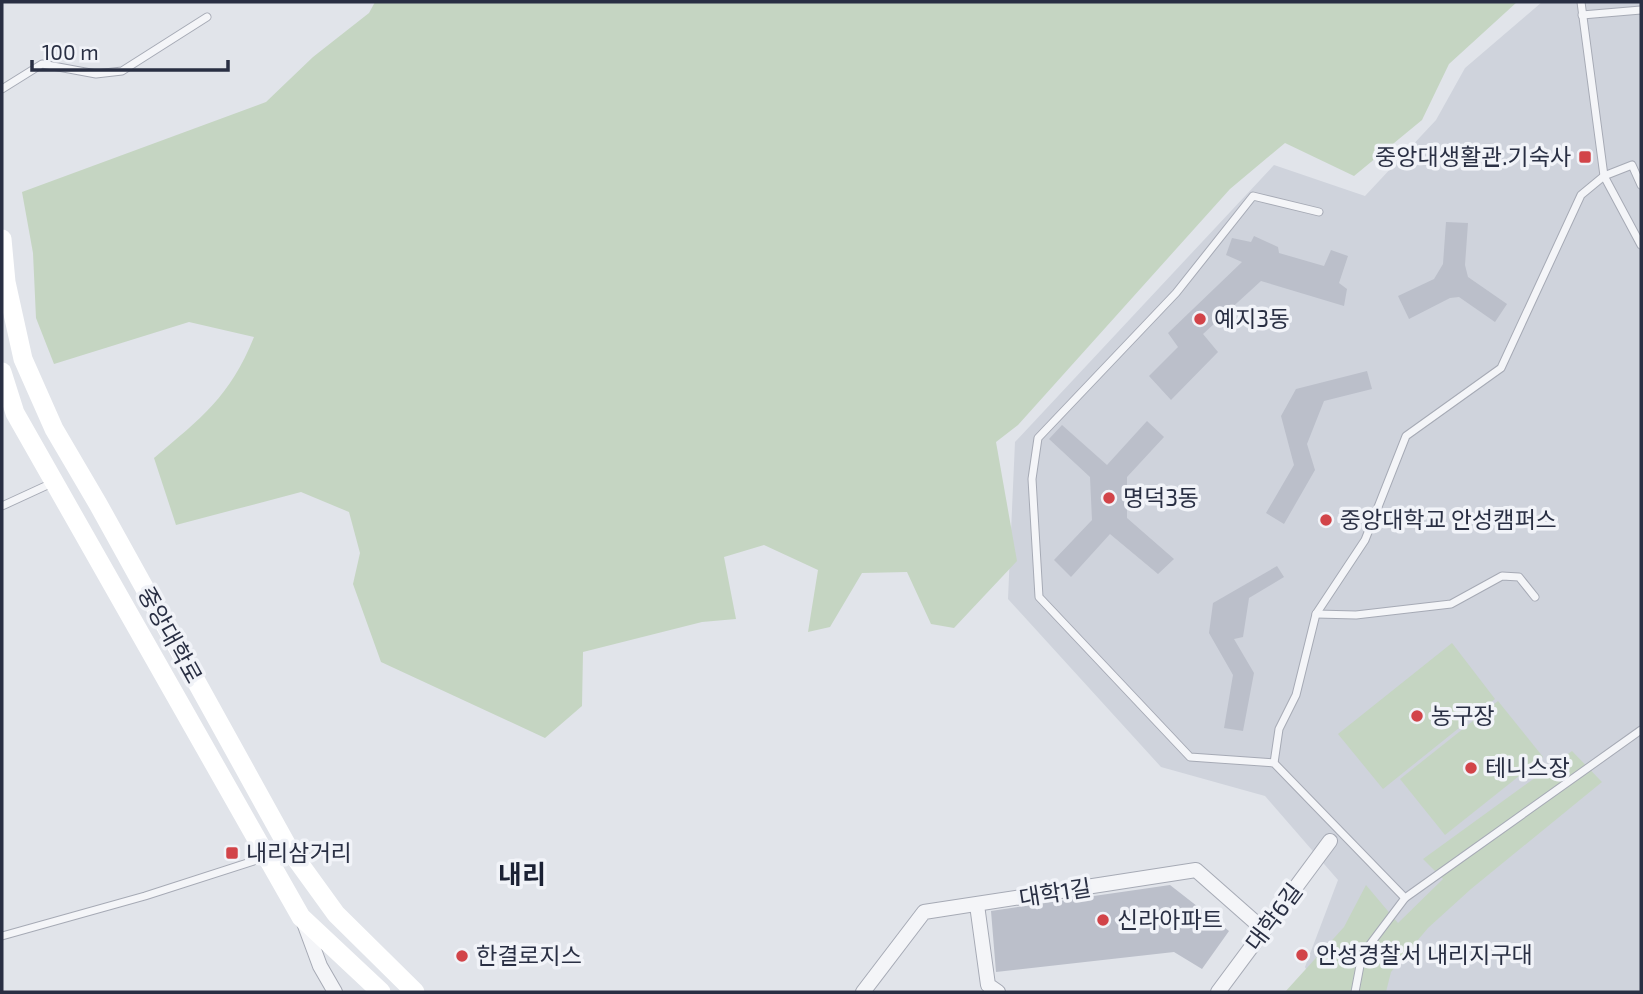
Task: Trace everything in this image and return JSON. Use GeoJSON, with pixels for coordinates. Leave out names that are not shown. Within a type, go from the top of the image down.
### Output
{"type":"FeatureCollection","features":[{"type":"Feature","properties":{"kind":"street","name":"중앙대학로"},"geometry":{"type":"LineString","coordinates":[[2,239],[6,282],[23,359],[54,429],[289,849],[336,914],[415,992]]}},
{"type":"Feature","properties":{"kind":"street","name":"중앙대학로"},"geometry":{"type":"LineString","coordinates":[[2,372],[15,413],[301,917],[381,992]]}},
{"type":"Feature","properties":{"kind":"street","name":"대학6길"},"geometry":{"type":"LineString","coordinates":[[1217,992],[1330,841]]}},
{"type":"Feature","properties":{"kind":"street","name":"대학1길"},"geometry":{"type":"LineString","coordinates":[[863,992],[924,912],[1196,870],[1264,930]]}},
{"type":"Feature","properties":{"kind":"street"},"geometry":{"type":"LineString","coordinates":[[977,905],[990,990]]}},
{"type":"Feature","properties":{"kind":"street"},"geometry":{"type":"LineString","coordinates":[[301,917],[320,966],[335,992]]}},
{"type":"Feature","properties":{"kind":"lane"},"geometry":{"type":"LineString","coordinates":[[1581,2],[1604,176],[1641,245]]}},
{"type":"Feature","properties":{"kind":"lane"},"geometry":{"type":"LineString","coordinates":[[1582,15],[1641,10]]}},
{"type":"Feature","properties":{"kind":"lane"},"geometry":{"type":"LineString","coordinates":[[2,89],[42,64],[96,74],[122,71],[207,17]]}},
{"type":"Feature","properties":{"kind":"lane"},"geometry":{"type":"LineString","coordinates":[[1274,763],[1279,729],[1296,695],[1316,614],[1365,540],[1405,436],[1500,368],[1581,195],[1604,176],[1632,165],[1641,185]]}},
{"type":"Feature","properties":{"kind":"lane"},"geometry":{"type":"LineString","coordinates":[[1319,212],[1253,196],[1176,293],[1038,438],[1032,479],[1039,597],[1190,757],[1274,763],[1405,898]]}},
{"type":"Feature","properties":{"kind":"lane"},"geometry":{"type":"LineString","coordinates":[[2,506],[54,482]]}},
{"type":"Feature","properties":{"kind":"lane"},"geometry":{"type":"LineString","coordinates":[[1316,614],[1356,615],[1451,604],[1502,576],[1520,577],[1535,597]]}},
{"type":"Feature","properties":{"kind":"lane"},"geometry":{"type":"LineString","coordinates":[[1355,992],[1362,955],[1405,898],[1641,730]]}},
{"type":"Feature","properties":{"kind":"lane"},"geometry":{"type":"LineString","coordinates":[[2,936],[145,896],[267,857]]}},
{"type":"Feature","properties":{"kind":"shaded area","name":"중앙대학교 안성캠퍼스"},"geometry":{"type":"Polygon","coordinates":[[[1542,2],[1641,2],[1641,992],[1317,992],[1305,967],[1338,880],[1265,796],[1161,767],[1008,599],[1015,442],[1274,165],[1365,196],[1436,120],[1465,68],[1542,2]]]}},
{"type":"Feature","properties":{"kind":"green space"},"geometry":{"type":"Polygon","coordinates":[[[375,2],[1517,2],[1449,64],[1422,120],[1354,176],[1285,143],[1230,189],[1018,425],[996,442],[1017,561],[954,628],[931,624],[907,572],[862,573],[830,627],[808,632],[818,570],[764,545],[724,557],[736,619],[702,622],[583,652],[582,706],[545,738],[381,662],[353,584],[360,553],[349,512],[301,492],[176,525],[154,458],[213,405],[235,376],[254,337],[189,322],[54,364],[36,318],[33,253],[22,192],[266,102],[313,57],[369,13],[375,2]]]}},
{"type":"Feature","properties":{"kind":"green space","name":"농구장"},"geometry":{"type":"Polygon","coordinates":[[[1452,643],[1495,699],[1383,789],[1338,734],[1452,643]]]}},
{"type":"Feature","properties":{"kind":"green space","name":"테니스장"},"geometry":{"type":"Polygon","coordinates":[[[1498,701],[1543,757],[1445,835],[1400,779],[1498,701]]]}},
{"type":"Feature","properties":{"kind":"green space"},"geometry":{"type":"Polygon","coordinates":[[[1572,751],[1602,782],[1471,889],[1428,928],[1391,972],[1386,992],[1285,992],[1344,927],[1366,885],[1398,923],[1443,879],[1423,859],[1572,751]]]}},
{"type":"Feature","properties":{"kind":"building"},"geometry":{"type":"Polygon","coordinates":[[[1446,222],[1468,223],[1465,265],[1468,277],[1507,304],[1495,322],[1459,297],[1450,298],[1409,319],[1398,296],[1434,279],[1443,264],[1446,222]]]}},
{"type":"Feature","properties":{"kind":"building","name":"예지3동"},"geometry":{"type":"Polygon","coordinates":[[[1254,236],[1278,247],[1279,253],[1324,266],[1331,250],[1348,256],[1339,283],[1347,289],[1344,306],[1261,281],[1203,334],[1218,352],[1171,400],[1149,376],[1178,347],[1168,333],[1242,262],[1226,255],[1232,238],[1251,242],[1254,236]]]}},
{"type":"Feature","properties":{"kind":"building"},"geometry":{"type":"Polygon","coordinates":[[[1367,371],[1372,389],[1324,401],[1307,444],[1315,470],[1284,524],[1266,513],[1294,465],[1281,416],[1296,389],[1367,371]]]}},
{"type":"Feature","properties":{"kind":"building","name":"명덕3동"},"geometry":{"type":"Polygon","coordinates":[[[1147,421],[1164,437],[1127,477],[1127,518],[1174,559],[1158,574],[1110,534],[1071,577],[1054,560],[1092,520],[1090,477],[1049,439],[1062,425],[1107,465],[1147,421]]]}},
{"type":"Feature","properties":{"kind":"building"},"geometry":{"type":"Polygon","coordinates":[[[1277,566],[1284,577],[1249,598],[1243,637],[1234,639],[1254,673],[1243,731],[1224,728],[1233,675],[1209,633],[1213,603],[1277,566]]]}},
{"type":"Feature","properties":{"kind":"building","name":"신라아파트"},"geometry":{"type":"Polygon","coordinates":[[[1170,885],[1229,931],[1202,969],[1174,952],[996,972],[991,911],[1170,885]]]}},
{"type":"Feature","properties":{"kind":"place","name":"중앙대생활관.기숙사"},"geometry":{"type":"Point","coordinates":[1585,157]}},
{"type":"Feature","properties":{"kind":"place","name":"예지3동"},"geometry":{"type":"Point","coordinates":[1200,319]}},
{"type":"Feature","properties":{"kind":"place","name":"명덕3동"},"geometry":{"type":"Point","coordinates":[1109,498]}},
{"type":"Feature","properties":{"kind":"place","name":"중앙대학교 안성캠퍼스"},"geometry":{"type":"Point","coordinates":[1326,520]}},
{"type":"Feature","properties":{"kind":"place","name":"농구장"},"geometry":{"type":"Point","coordinates":[1417,716]}},
{"type":"Feature","properties":{"kind":"place","name":"테니스장"},"geometry":{"type":"Point","coordinates":[1471,768]}},
{"type":"Feature","properties":{"kind":"place","name":"내리삼거리"},"geometry":{"type":"Point","coordinates":[232,853]}},
{"type":"Feature","properties":{"kind":"place","name":"신라아파트"},"geometry":{"type":"Point","coordinates":[1103,920]}},
{"type":"Feature","properties":{"kind":"place","name":"안성경찰서 내리지구대"},"geometry":{"type":"Point","coordinates":[1302,955]}},
{"type":"Feature","properties":{"kind":"place","name":"한결로지스"},"geometry":{"type":"Point","coordinates":[462,956]}},
{"type":"Feature","properties":{"kind":"district","name":"내리"},"geometry":{"type":"Point","coordinates":[522,875]}}]}
